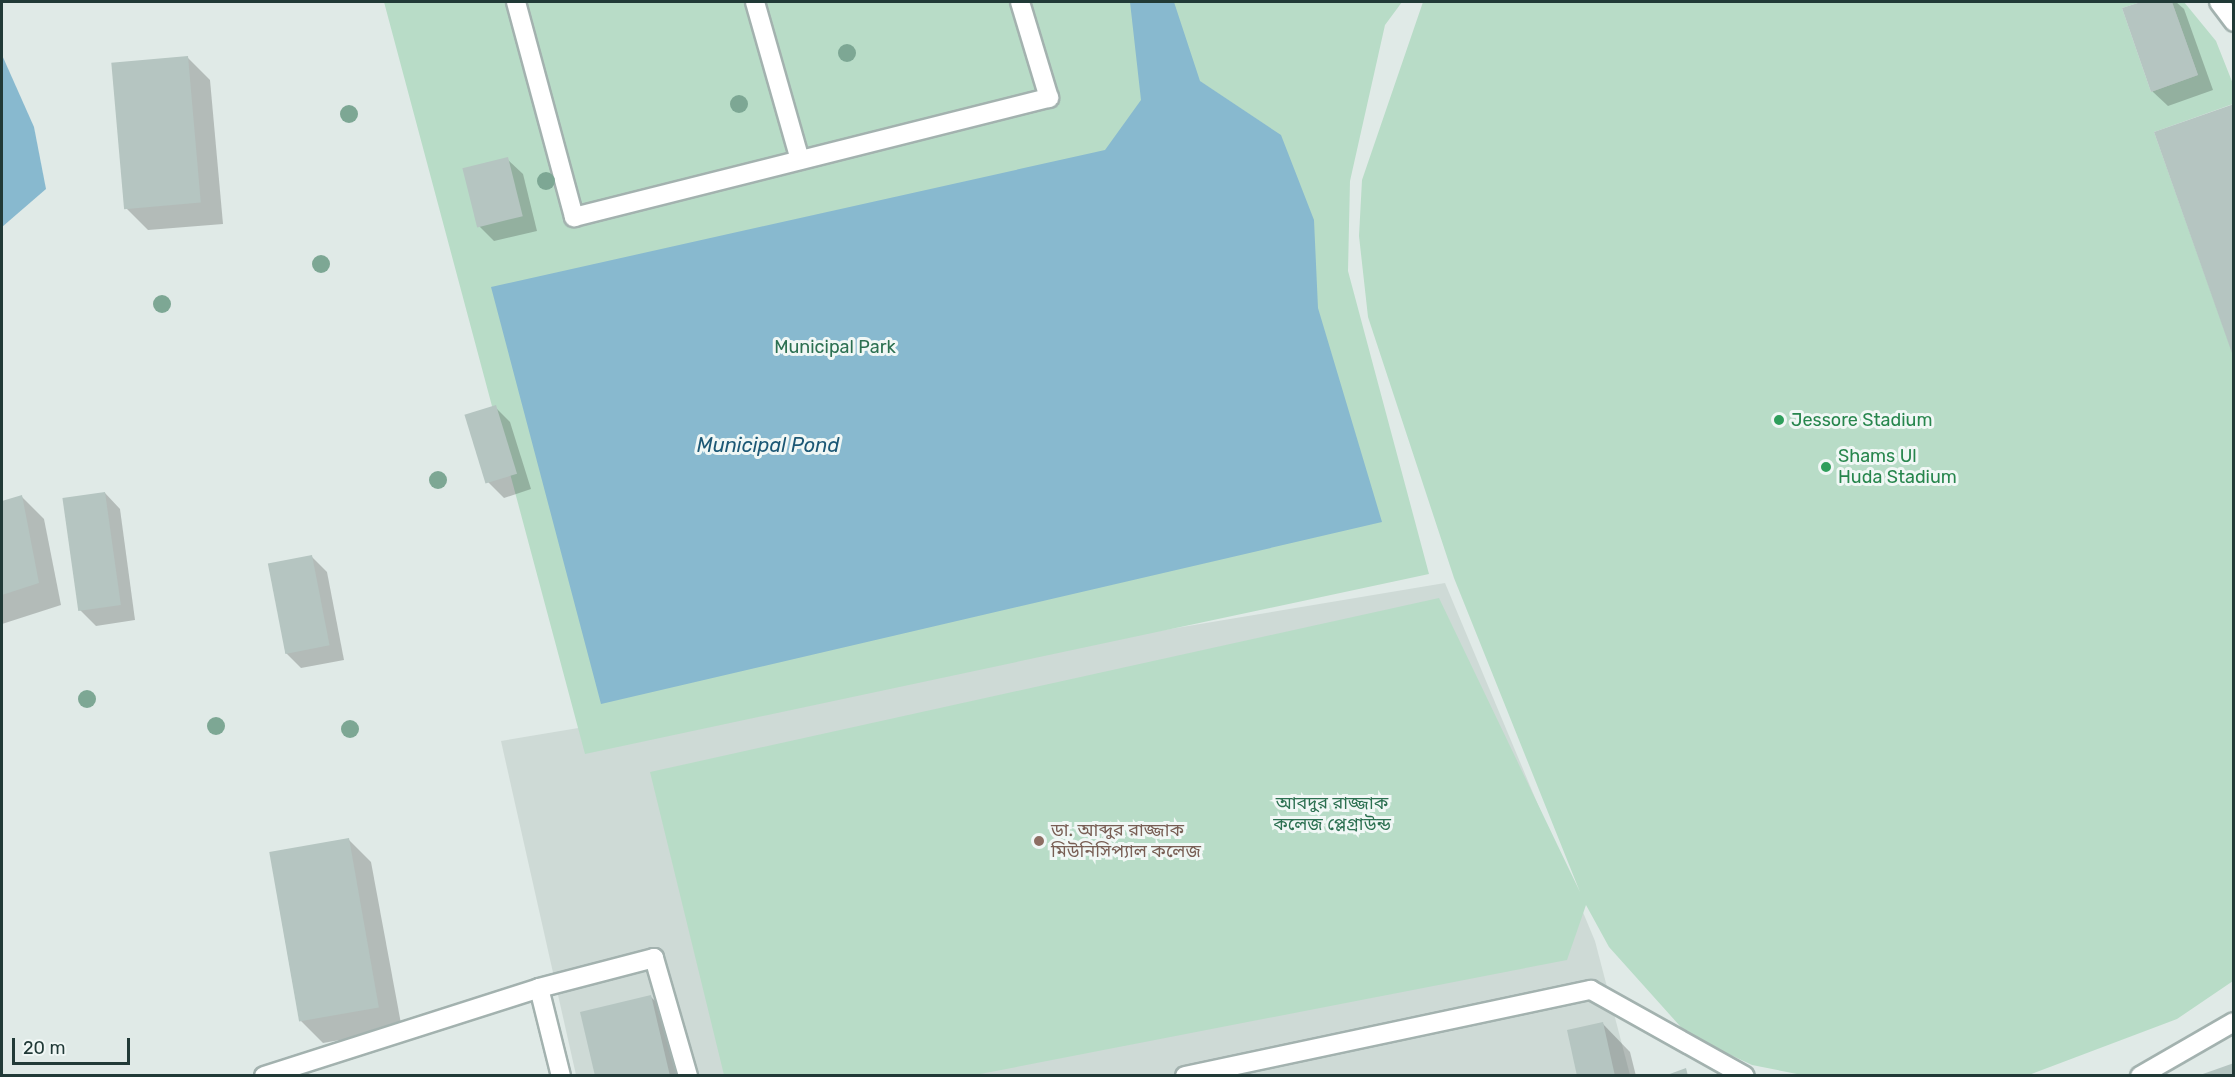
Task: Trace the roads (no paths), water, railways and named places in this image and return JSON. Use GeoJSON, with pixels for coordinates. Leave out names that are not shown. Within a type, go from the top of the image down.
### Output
{"type":"FeatureCollection","features":[{"type":"Feature","properties":{"kind":"street"},"geometry":{"type":"LineString","coordinates":[[516,2],[574,217],[1049,98],[1020,2]]}},
{"type":"Feature","properties":{"kind":"street"},"geometry":{"type":"LineString","coordinates":[[755,2],[800,160]]}},
{"type":"Feature","properties":{"kind":"street"},"geometry":{"type":"LineString","coordinates":[[2219,2],[2233,21]]}},
{"type":"Feature","properties":{"kind":"street"},"geometry":{"type":"LineString","coordinates":[[264,1076],[539,988],[654,958],[688,1076]]}},
{"type":"Feature","properties":{"kind":"street"},"geometry":{"type":"LineString","coordinates":[[539,988],[561,1076]]}},
{"type":"Feature","properties":{"kind":"street"},"geometry":{"type":"LineString","coordinates":[[1185,1076],[1591,990],[1745,1076]]}},
{"type":"Feature","properties":{"kind":"street"},"geometry":{"type":"LineString","coordinates":[[2140,1076],[2234,1022]]}},
{"type":"Feature","properties":{"kind":"water","name":"Municipal Pond"},"geometry":{"type":"Polygon","coordinates":[[[1130,2],[1174,2],[1200,81],[1281,135],[1314,220],[1318,308],[1382,522],[601,704],[491,287],[1105,150],[1141,100],[1130,2]]]}},
{"type":"Feature","properties":{"kind":"water"},"geometry":{"type":"Polygon","coordinates":[[[2,55],[34,127],[46,189],[2,227],[2,55]]]}},
{"type":"Feature","properties":{"kind":"place","name":"Jessore Stadium"},"geometry":{"type":"Point","coordinates":[1779,420]}},
{"type":"Feature","properties":{"kind":"place","name":"Shams Ul Huda Stadium"},"geometry":{"type":"Point","coordinates":[1826,467]}},
{"type":"Feature","properties":{"kind":"place","name":"ডা. আব্দুর রাজ্জাক মিউনিসিপ্যাল কলেজ"},"geometry":{"type":"Point","coordinates":[1039,841]}},
{"type":"Feature","properties":{"kind":"park label","name":"Municipal Park"},"geometry":{"type":"Point","coordinates":[835,347]}},
{"type":"Feature","properties":{"kind":"park label","name":"আবদুর রাজ্জাক কলেজ প্লেগ্রাউন্ড"},"geometry":{"type":"Point","coordinates":[1332,814]}}]}
